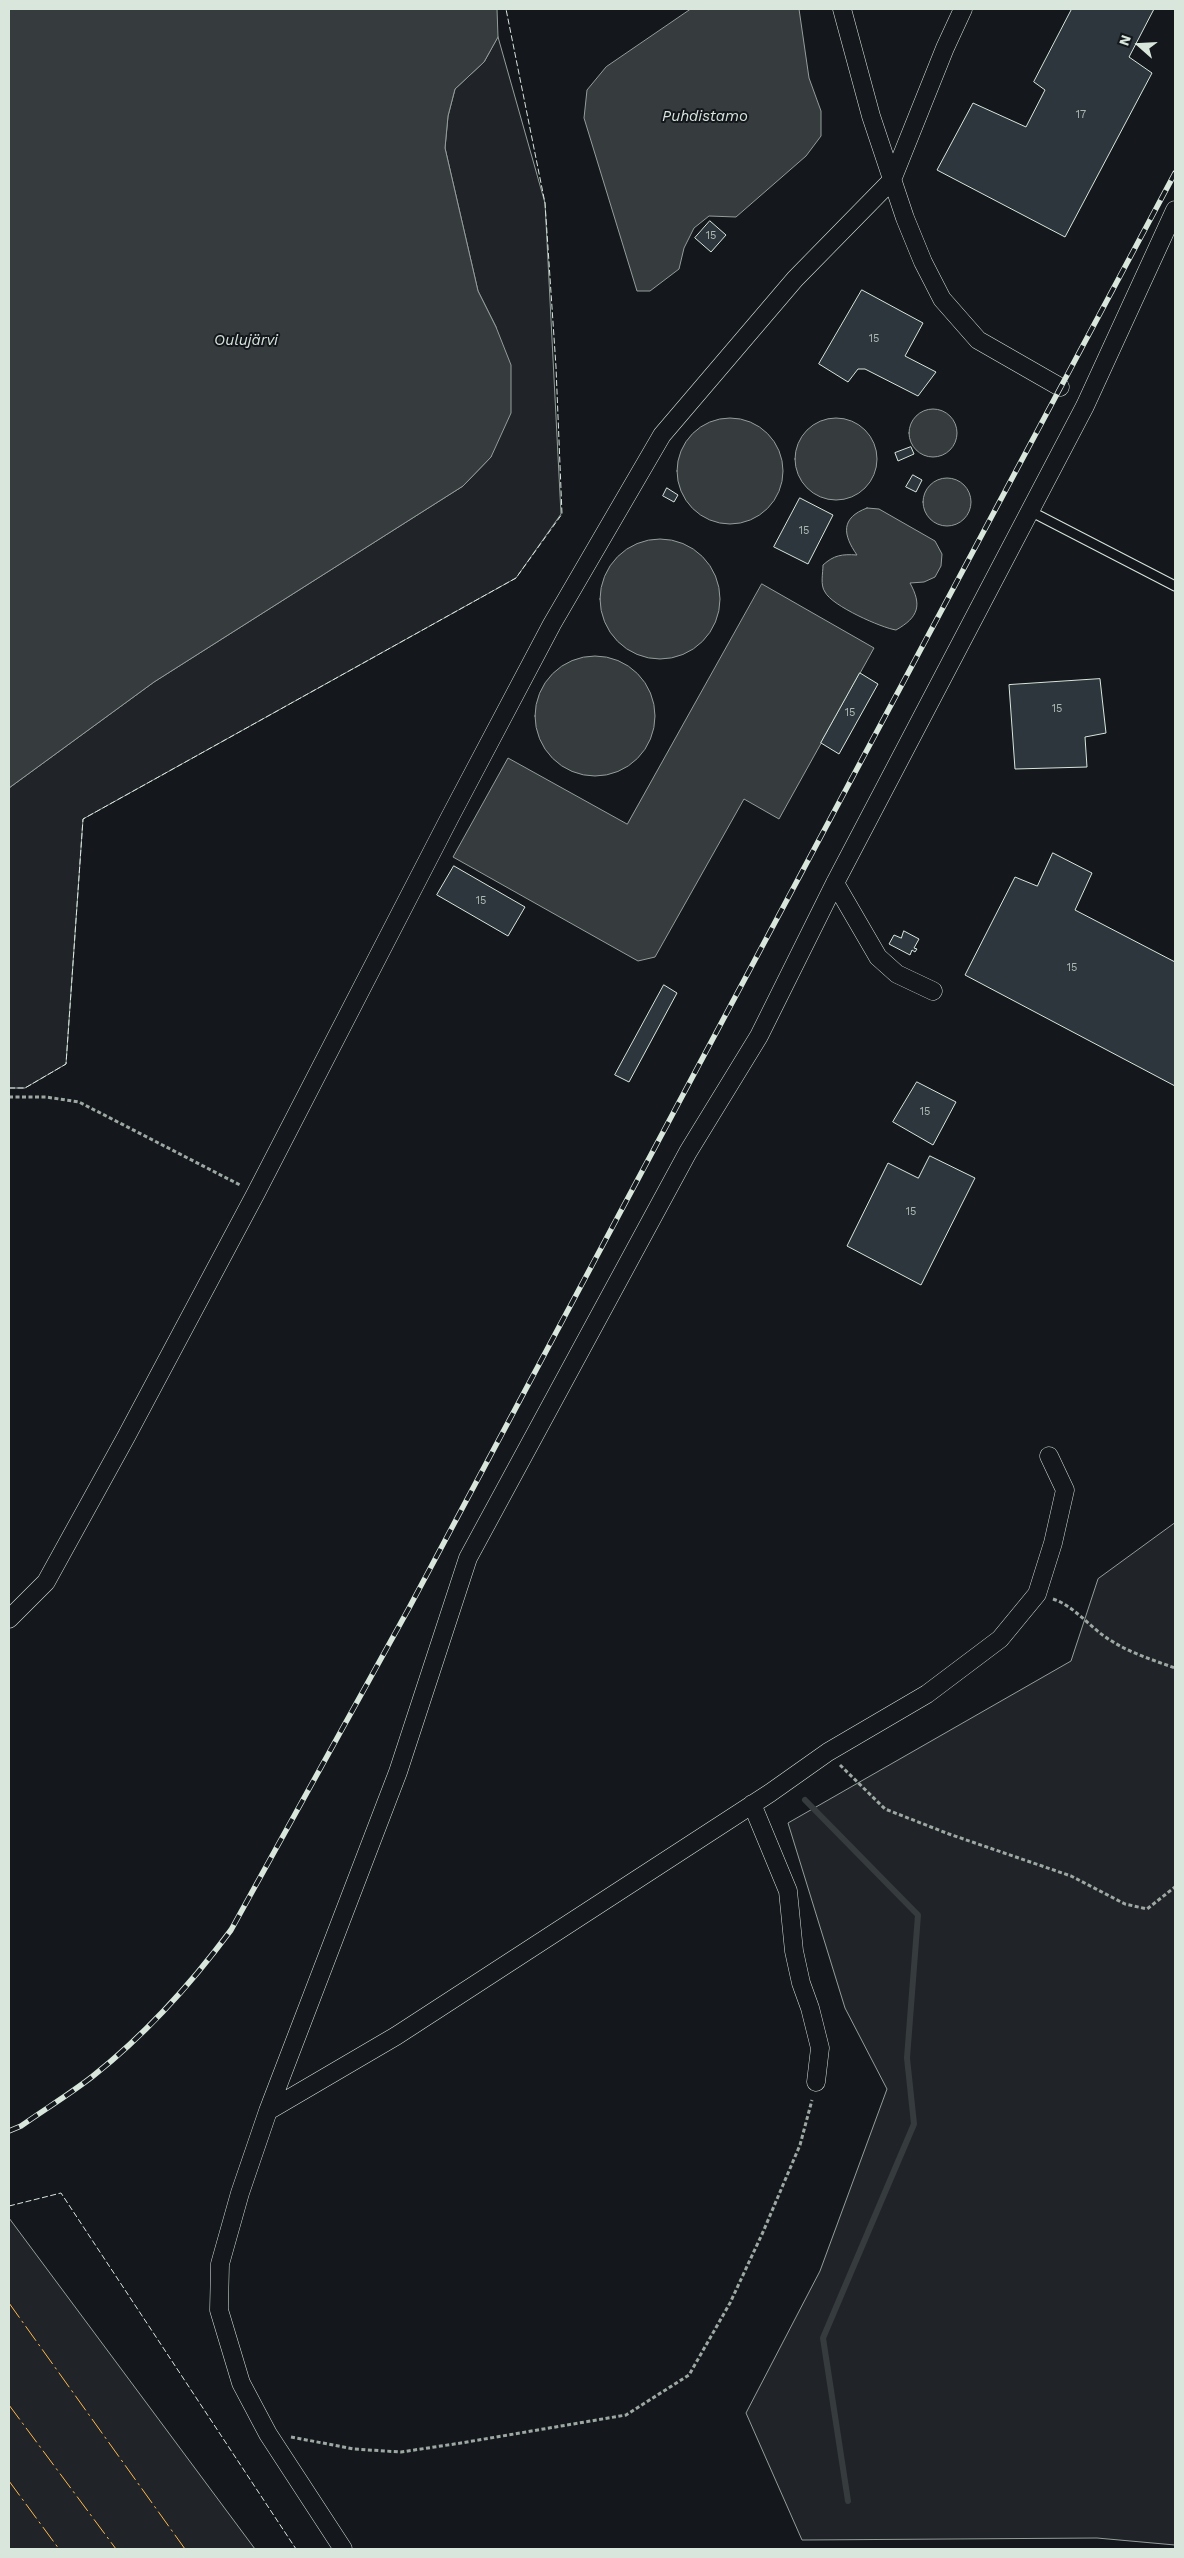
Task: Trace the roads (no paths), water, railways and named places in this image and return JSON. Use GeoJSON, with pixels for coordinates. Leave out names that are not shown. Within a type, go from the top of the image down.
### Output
{"type":"FeatureCollection","features":[{"type":"Feature","properties":{"kind":"street"},"geometry":{"type":"LineString","coordinates":[[842,9],[871,116],[892,180],[922,262],[942,299],[978,340],[1060,387]]}},
{"type":"Feature","properties":{"kind":"street"},"geometry":{"type":"LineString","coordinates":[[9,1619],[46,1582],[256,1193],[552,624],[662,435],[795,279],[892,180],[945,48],[964,9]]}},
{"type":"Feature","properties":{"kind":"street"},"geometry":{"type":"LineString","coordinates":[[343,2549],[268,2434],[241,2383],[219,2310],[220,2264],[240,2193],[268,2111],[398,1772],[468,1558],[688,1152],[759,1036],[835,883],[1085,406],[1175,210]]}},
{"type":"Feature","properties":{"kind":"street"},"geometry":{"type":"LineString","coordinates":[[835,883],[878,957],[897,974],[933,991]]}},
{"type":"Feature","properties":{"kind":"street"},"geometry":{"type":"LineString","coordinates":[[268,2111],[396,2036],[752,1804],[828,1752],[927,1694],[1000,1639],[1037,1594],[1053,1543],[1066,1490],[1049,1456]]}},
{"type":"Feature","properties":{"kind":"street"},"geometry":{"type":"LineString","coordinates":[[752,1804],[788,1891],[794,1951],[801,1983],[810,2008],[820,2048],[816,2082]]}},
{"type":"Feature","properties":{"kind":"lane"},"geometry":{"type":"LineString","coordinates":[[1030,511],[1175,586]]}},
{"type":"Feature","properties":{"kind":"water","name":"Oulujärvi"},"geometry":{"type":"Polygon","coordinates":[[[9,9],[497,9],[498,37],[484,62],[455,89],[448,116],[445,148],[478,291],[496,327],[511,365],[511,413],[491,457],[463,486],[154,682],[9,788],[9,9]]]}},
{"type":"Feature","properties":{"kind":"water","name":"Puhdistamo"},"geometry":{"type":"Polygon","coordinates":[[[691,9],[799,9],[809,78],[821,111],[821,136],[806,156],[736,217],[709,216],[694,228],[684,248],[679,269],[650,291],[637,291],[584,118],[587,90],[606,67],[691,9]]]}},
{"type":"Feature","properties":{"kind":"water"},"geometry":{"type":"Polygon","coordinates":[[[928,409],[938,409],[947,413],[953,419],[956,424],[956,442],[947,453],[938,457],[928,457],[919,453],[913,447],[909,438],[909,428],[913,419],[919,413],[928,409]]]}},
{"type":"Feature","properties":{"kind":"water"},"geometry":{"type":"Polygon","coordinates":[[[730,418],[750,422],[767,434],[779,451],[783,471],[779,491],[767,508],[750,520],[730,524],[710,520],[693,508],[681,491],[677,471],[681,451],[693,434],[710,422],[730,418]]]}},
{"type":"Feature","properties":{"kind":"water"},"geometry":{"type":"Polygon","coordinates":[[[828,418],[844,418],[859,425],[870,436],[877,451],[874,475],[865,488],[844,500],[828,500],[813,493],[802,482],[795,467],[795,451],[802,436],[813,425],[828,418]]]}},
{"type":"Feature","properties":{"kind":"water"},"geometry":{"type":"Polygon","coordinates":[[[942,478],[952,478],[961,482],[967,488],[970,493],[970,511],[961,522],[952,526],[942,526],[933,522],[927,516],[923,507],[923,497],[927,488],[933,482],[942,478]]]}},
{"type":"Feature","properties":{"kind":"water"},"geometry":{"type":"Polygon","coordinates":[[[867,508],[879,509],[935,541],[942,554],[941,566],[935,577],[924,582],[910,583],[916,598],[916,610],[910,620],[896,630],[869,621],[837,604],[829,598],[823,586],[823,565],[839,556],[857,555],[852,548],[847,534],[848,522],[858,512],[867,508]]]}},
{"type":"Feature","properties":{"kind":"water"},"geometry":{"type":"Polygon","coordinates":[[[660,539],[683,543],[703,556],[716,576],[720,599],[716,622],[703,642],[683,655],[660,659],[637,655],[617,642],[604,622],[600,599],[604,576],[617,556],[637,543],[660,539]]]}},
{"type":"Feature","properties":{"kind":"water"},"geometry":{"type":"Polygon","coordinates":[[[762,584],[874,648],[779,819],[744,799],[655,957],[638,961],[453,857],[508,758],[627,824],[762,584]]]}},
{"type":"Feature","properties":{"kind":"water"},"geometry":{"type":"Polygon","coordinates":[[[595,656],[618,660],[638,673],[651,693],[655,716],[651,739],[638,759],[618,772],[595,776],[572,772],[552,759],[539,739],[535,716],[539,693],[552,673],[572,660],[595,656]]]}},
{"type":"Feature","properties":{"kind":"waterway"},"geometry":{"type":"LineString","coordinates":[[805,1800],[918,1915],[907,2058],[914,2124],[823,2338],[848,2501]]}},
{"type":"Feature","properties":{"kind":"railway"},"geometry":{"type":"LineString","coordinates":[[9,2131],[21,2126],[113,2060],[167,2008],[231,1930],[409,1608],[1175,173]]}}]}
